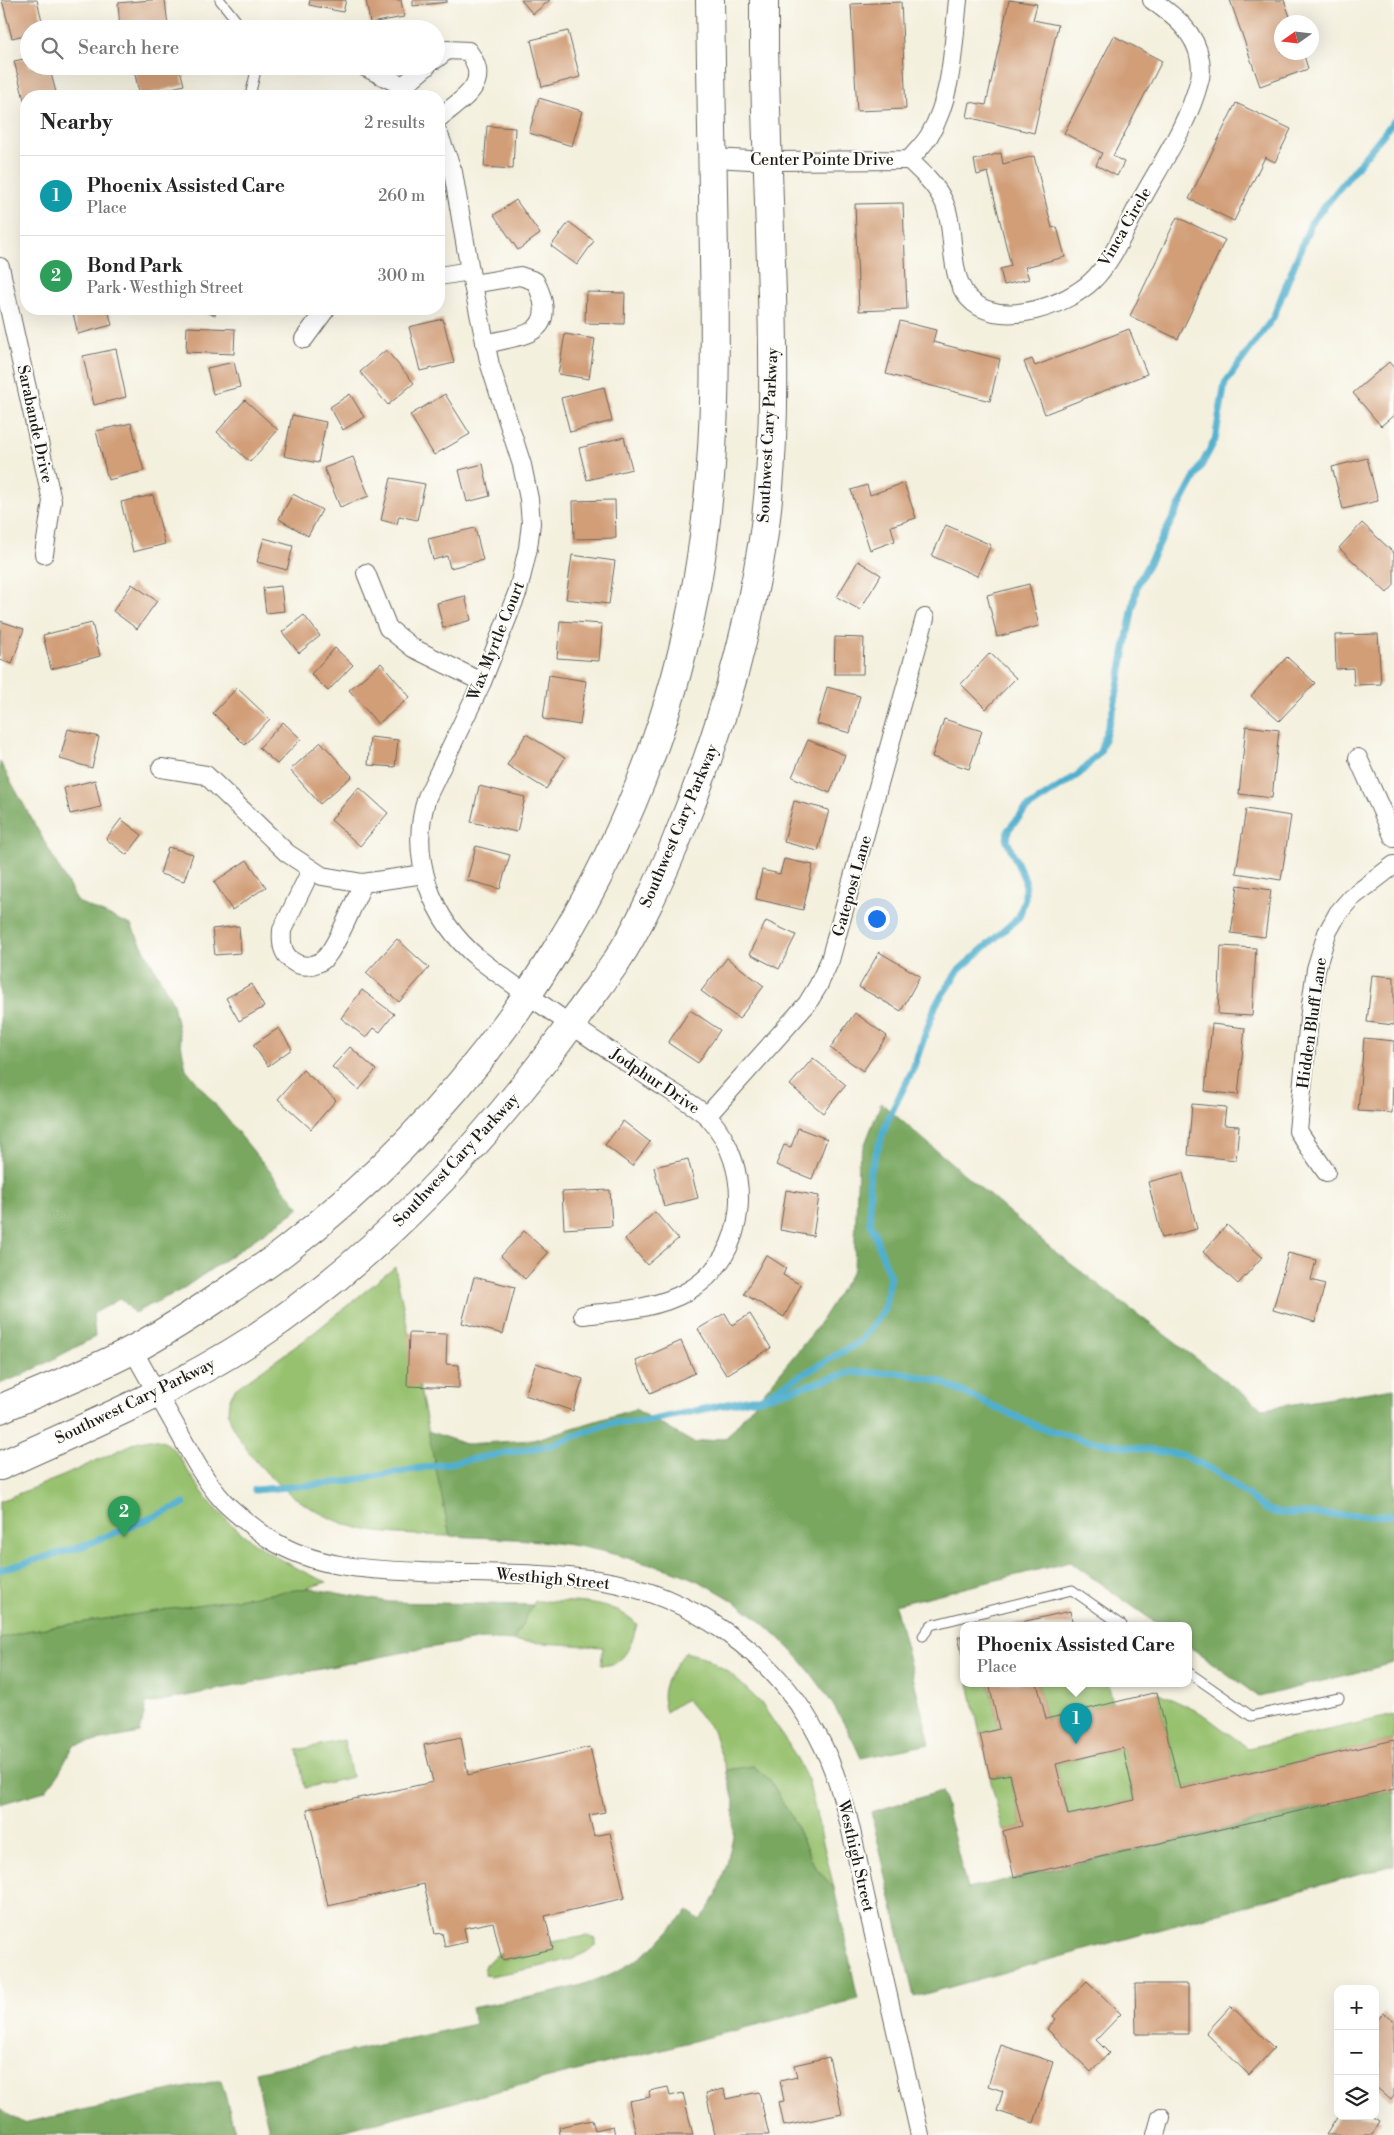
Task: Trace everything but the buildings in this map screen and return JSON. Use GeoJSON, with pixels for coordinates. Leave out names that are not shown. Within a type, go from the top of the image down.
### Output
{"type":"FeatureCollection","features":[{"type":"Feature","properties":{"kind":"main road"},"geometry":{"type":"LineString","coordinates":[[0,1409],[133,1350],[201,1309],[283,1253],[333,1212],[414,1134],[493,1043],[529,995],[563,941],[617,840],[660,734],[689,622],[699,574],[711,476],[716,370],[710,0]]}},
{"type":"Feature","properties":{"kind":"main road","name":"Southwest Cary Parkway"},"geometry":{"type":"LineString","coordinates":[[0,1466],[157,1393],[199,1371],[252,1339],[301,1305],[373,1246],[442,1180],[528,1083],[617,960],[656,888],[710,756],[743,641],[763,537],[769,483],[773,358],[764,0]]}},
{"type":"Feature","properties":{"kind":"street","name":"Center Pointe Drive"},"geometry":{"type":"LineString","coordinates":[[713,158],[769,161],[909,160],[929,137],[942,110],[950,72],[958,0]]}},
{"type":"Feature","properties":{"kind":"street","name":"Vinca Circle"},"geometry":{"type":"LineString","coordinates":[[909,160],[931,182],[944,200],[952,231],[955,266],[960,285],[973,302],[992,311],[1010,313],[1051,306],[1073,296],[1094,280],[1113,253],[1184,122],[1200,81],[1200,60],[1194,39],[1174,16],[1152,0]]}},
{"type":"Feature","properties":{"kind":"street"},"geometry":{"type":"LineString","coordinates":[[445,52],[447,50],[468,51],[475,61],[479,74],[475,87],[445,113]]}},
{"type":"Feature","properties":{"kind":"street"},"geometry":{"type":"LineString","coordinates":[[379,75],[405,90]]}},
{"type":"Feature","properties":{"kind":"street"},"geometry":{"type":"LineString","coordinates":[[408,90],[420,75]]}},
{"type":"Feature","properties":{"kind":"street","name":"Wax Myrtle Court"},"geometry":{"type":"LineString","coordinates":[[445,150],[453,172],[471,277],[485,344],[522,465],[529,499],[531,523],[528,548],[518,591],[482,682],[427,796],[422,812],[420,854],[424,874],[442,917],[455,936],[477,958],[571,1025]]}},
{"type":"Feature","properties":{"kind":"street","name":"Sarabande Drive"},"geometry":{"type":"LineString","coordinates":[[0,266],[52,501],[44,554]]}},
{"type":"Feature","properties":{"kind":"street"},"geometry":{"type":"LineString","coordinates":[[445,276],[520,276],[535,281],[543,297],[544,310],[539,324],[532,332],[485,344]]}},
{"type":"Feature","properties":{"kind":"street"},"geometry":{"type":"LineString","coordinates":[[304,340],[322,315]]}},
{"type":"Feature","properties":{"kind":"street"},"geometry":{"type":"LineString","coordinates":[[366,573],[388,628],[412,648],[482,682]]}},
{"type":"Feature","properties":{"kind":"street","name":"Gatepost Lane"},"geometry":{"type":"LineString","coordinates":[[707,1116],[807,1004],[830,960],[925,618]]}},
{"type":"Feature","properties":{"kind":"street"},"geometry":{"type":"LineString","coordinates":[[1358,758],[1394,838]]}},
{"type":"Feature","properties":{"kind":"street"},"geometry":{"type":"LineString","coordinates":[[161,768],[206,775],[287,853],[310,870],[322,876],[341,881],[363,883],[424,874]]}},
{"type":"Feature","properties":{"kind":"street","name":"Hidden Bluff Lane"},"geometry":{"type":"LineString","coordinates":[[1326,1172],[1298,1130],[1316,969],[1327,933],[1338,913],[1351,898],[1394,865]]}},
{"type":"Feature","properties":{"kind":"street"},"geometry":{"type":"LineString","coordinates":[[310,870],[282,930],[281,940],[283,951],[293,962],[305,967],[317,964],[329,955],[363,883]]}},
{"type":"Feature","properties":{"kind":"street","name":"Jodphur Drive"},"geometry":{"type":"LineString","coordinates":[[571,1025],[707,1116],[726,1143],[739,1184],[739,1208],[736,1226],[728,1249],[719,1263],[703,1280],[688,1291],[664,1302],[637,1308],[583,1315]]}},
{"type":"Feature","properties":{"kind":"street","name":"Westhigh Street"},"geometry":{"type":"LineString","coordinates":[[133,1350],[197,1466],[224,1502],[269,1538],[288,1549],[312,1559],[365,1570],[542,1576],[598,1580],[641,1590],[675,1603],[720,1628],[753,1653],[770,1669],[806,1716],[818,1736],[841,1791],[920,2135]]}},
{"type":"Feature","properties":{"kind":"street"},"geometry":{"type":"LineString","coordinates":[[1156,2135],[1161,2118]]}},
{"type":"Feature","properties":{"kind":"lane"},"geometry":{"type":"LineString","coordinates":[[220,0],[236,20]]}},
{"type":"Feature","properties":{"kind":"lane"},"geometry":{"type":"LineString","coordinates":[[251,90],[255,75]]}},
{"type":"Feature","properties":{"kind":"lane"},"geometry":{"type":"LineString","coordinates":[[923,1636],[931,1625],[1072,1590],[1118,1622]]}},
{"type":"Feature","properties":{"kind":"lane"},"geometry":{"type":"LineString","coordinates":[[1192,1675],[1251,1716],[1339,1698]]}},
{"type":"Feature","properties":{"kind":"green space"},"geometry":{"type":"Polygon","coordinates":[[[0,762],[78,902],[131,925],[173,1003],[186,1069],[300,1208],[181,1290],[134,1313],[121,1298],[93,1314],[95,1337],[29,1372],[0,1384],[0,762]]]}},
{"type":"Feature","properties":{"kind":"green space"},"geometry":{"type":"Polygon","coordinates":[[[881,1103],[1059,1255],[1263,1409],[1394,1388],[1394,1663],[1259,1697],[1192,1648],[1192,1622],[1155,1622],[1070,1562],[895,1605],[930,1744],[861,1758],[830,1700],[790,1649],[767,1626],[741,1606],[714,1589],[673,1571],[588,1548],[529,1540],[450,1536],[428,1431],[465,1444],[533,1440],[635,1409],[694,1443],[727,1437],[815,1330],[854,1269],[858,1162],[881,1103]]]}},
{"type":"Feature","properties":{"kind":"green space"},"geometry":{"type":"Polygon","coordinates":[[[395,1267],[450,1536],[377,1532],[336,1521],[318,1512],[300,1501],[267,1474],[241,1441],[229,1415],[229,1403],[235,1389],[306,1339],[395,1267]]]}},
{"type":"Feature","properties":{"kind":"green space"},"geometry":{"type":"Polygon","coordinates":[[[150,1439],[168,1444],[172,1448],[206,1497],[231,1524],[276,1557],[327,1582],[300,1590],[26,1631],[0,1639],[0,1501],[63,1476],[139,1441],[150,1439]]]}},
{"type":"Feature","properties":{"kind":"green space"},"geometry":{"type":"Polygon","coordinates":[[[308,1588],[389,1602],[533,1605],[513,1641],[483,1639],[410,1651],[146,1704],[140,1733],[74,1745],[57,1776],[45,1791],[0,1804],[0,1639],[26,1631],[308,1588]]]}},
{"type":"Feature","properties":{"kind":"green space"},"geometry":{"type":"Polygon","coordinates":[[[535,1601],[575,1602],[615,1610],[637,1624],[630,1646],[616,1663],[601,1665],[603,1647],[513,1641],[535,1601]]]}},
{"type":"Feature","properties":{"kind":"green space"},"geometry":{"type":"Polygon","coordinates":[[[685,1652],[704,1657],[729,1672],[761,1703],[789,1745],[808,1780],[834,1888],[815,1867],[792,1818],[738,1769],[726,1770],[713,1731],[686,1699],[666,1712],[663,1695],[664,1687],[670,1673],[685,1652]]]}},
{"type":"Feature","properties":{"kind":"green space"},"geometry":{"type":"Polygon","coordinates":[[[970,1687],[990,1687],[999,1729],[980,1734],[970,1687]]]}},
{"type":"Feature","properties":{"kind":"green space"},"geometry":{"type":"Polygon","coordinates":[[[1038,1687],[1109,1687],[1113,1703],[1046,1719],[1038,1687]]]}},
{"type":"Feature","properties":{"kind":"green space"},"geometry":{"type":"Polygon","coordinates":[[[1157,1692],[1201,1713],[1248,1748],[1394,1715],[1394,1740],[1180,1789],[1157,1692]]]}},
{"type":"Feature","properties":{"kind":"green space"},"geometry":{"type":"Polygon","coordinates":[[[344,1740],[352,1777],[305,1788],[297,1750],[344,1740]]]}},
{"type":"Feature","properties":{"kind":"green space"},"geometry":{"type":"Polygon","coordinates":[[[1123,1748],[1135,1800],[1068,1815],[1056,1764],[1123,1748]]]}},
{"type":"Feature","properties":{"kind":"green space"},"geometry":{"type":"Polygon","coordinates":[[[753,1766],[770,1780],[792,1818],[815,1867],[834,1888],[858,1999],[326,2135],[270,2135],[255,2072],[475,2024],[471,2008],[565,1990],[588,1983],[631,1963],[650,1950],[688,1911],[700,1920],[715,1898],[727,1864],[733,1836],[734,1801],[726,1770],[753,1766]]]}},
{"type":"Feature","properties":{"kind":"green space"},"geometry":{"type":"Polygon","coordinates":[[[1010,1774],[1022,1826],[1003,1831],[990,1778],[1010,1774]]]}},
{"type":"Feature","properties":{"kind":"green space"},"geometry":{"type":"Polygon","coordinates":[[[1394,1789],[1394,1865],[914,1997],[871,1812],[942,1791],[967,1889],[1394,1789]]]}},
{"type":"Feature","properties":{"kind":"green space"},"geometry":{"type":"Polygon","coordinates":[[[587,1936],[596,1939],[596,1945],[576,1957],[530,1969],[490,1976],[484,1975],[485,1968],[489,1962],[500,1953],[502,1960],[553,1949],[551,1942],[587,1936]]]}},
{"type":"Feature","properties":{"kind":"green space"},"geometry":{"type":"Polygon","coordinates":[[[221,2080],[236,2135],[0,2135],[0,2109],[23,2123],[221,2080]]]}},
{"type":"Feature","properties":{"kind":"waterway"},"geometry":{"type":"LineString","coordinates":[[760,1399],[861,1341],[884,1310],[890,1277],[870,1221],[869,1173],[888,1119],[913,1069],[936,1004],[958,971],[1019,917],[1025,898],[1025,880],[1007,841],[1008,830],[1026,809],[1079,774],[1100,752],[1114,707],[1137,585],[1215,440],[1225,383],[1273,318],[1311,223],[1394,121]]}},
{"type":"Feature","properties":{"kind":"waterway"},"geometry":{"type":"LineString","coordinates":[[255,1490],[343,1482],[551,1445],[610,1423],[644,1422],[751,1399],[760,1399],[852,1372],[904,1373],[941,1382],[1041,1428],[1084,1440],[1182,1455],[1215,1471],[1267,1510],[1278,1513],[1394,1515]]}},
{"type":"Feature","properties":{"kind":"waterway"},"geometry":{"type":"LineString","coordinates":[[0,1570],[81,1547],[184,1504]]}},
{"type":"Feature","properties":{"kind":"place","name":"Bond Park"},"geometry":{"type":"Point","coordinates":[124,1537]}},
{"type":"Feature","properties":{"kind":"place","name":"Phoenix Assisted Care"},"geometry":{"type":"Point","coordinates":[1076,1744]}}]}
